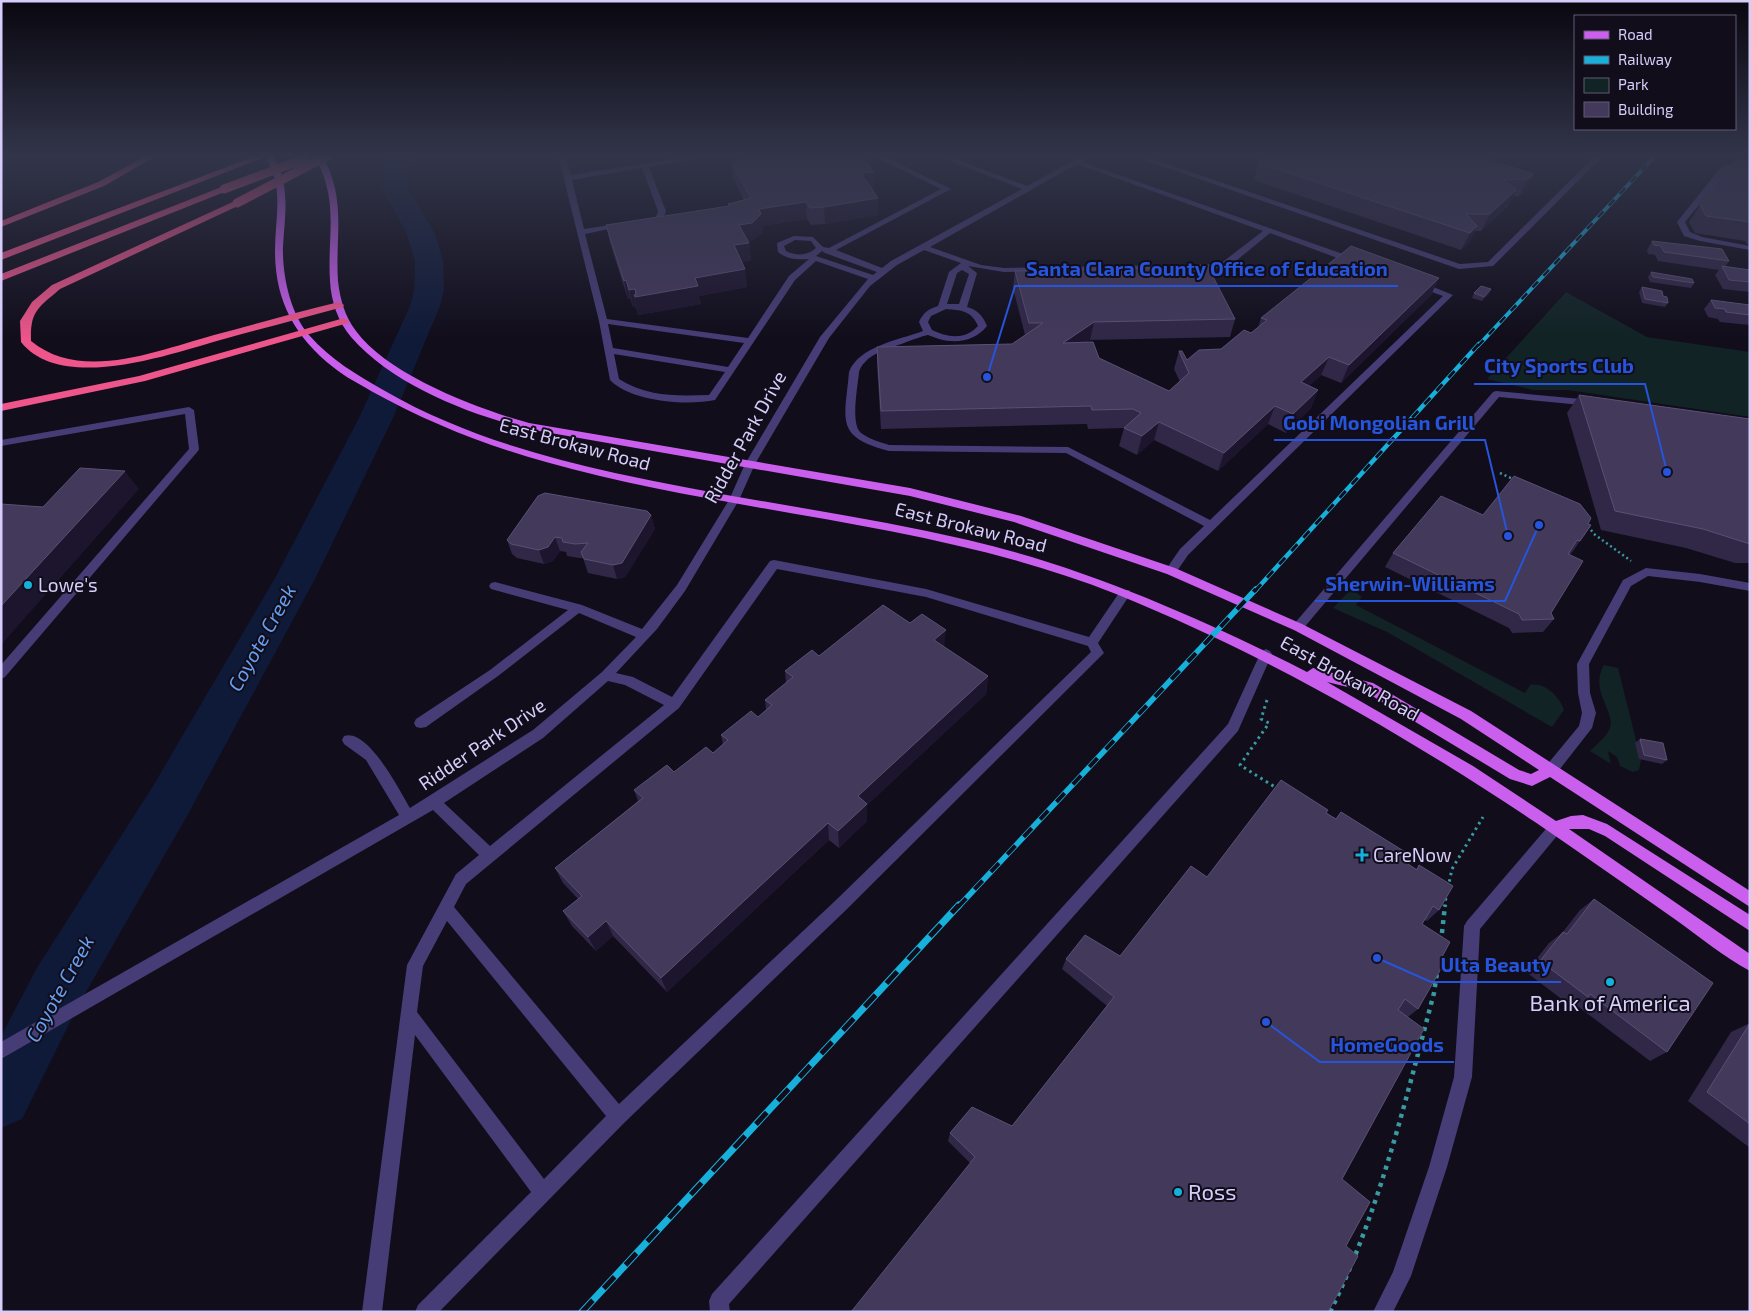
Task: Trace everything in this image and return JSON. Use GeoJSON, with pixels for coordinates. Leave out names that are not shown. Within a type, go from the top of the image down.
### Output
{"type":"FeatureCollection","features":[{"type":"Feature","properties":{"kind":"highway"},"geometry":{"type":"LineString","coordinates":[[1,224],[20,216]]}},
{"type":"Feature","properties":{"kind":"highway"},"geometry":{"type":"LineString","coordinates":[[1,257],[106,216]]}},
{"type":"Feature","properties":{"kind":"highway"},"geometry":{"type":"LineString","coordinates":[[1,278],[156,216]]}},
{"type":"Feature","properties":{"kind":"highway"},"geometry":{"type":"LineString","coordinates":[[208,216],[56,287],[36,304],[25,321],[26,342],[36,352],[74,363],[118,363],[148,357],[339,305]]}},
{"type":"Feature","properties":{"kind":"highway"},"geometry":{"type":"LineString","coordinates":[[1,408],[141,379],[344,321]]}},
{"type":"Feature","properties":{"kind":"main road","name":"East Brokaw Road"},"geometry":{"type":"LineString","coordinates":[[280,216],[279,254],[282,278],[294,318],[302,334],[338,367],[408,409],[463,434],[521,452],[622,479],[888,527],[1033,561],[1125,593],[1217,631],[1266,654],[1359,703],[1556,827],[1750,963]]}},
{"type":"Feature","properties":{"kind":"main road","name":"East Brokaw Road"},"geometry":{"type":"LineString","coordinates":[[337,216],[334,278],[344,321],[353,334],[374,355],[439,394],[488,415],[528,426],[910,492],[1017,519],[1171,571],[1298,627],[1466,715],[1750,900]]}},
{"type":"Feature","properties":{"kind":"main road"},"geometry":{"type":"LineString","coordinates":[[1290,667],[1368,687],[1515,775],[1532,780],[1551,770]]}},
{"type":"Feature","properties":{"kind":"main road"},"geometry":{"type":"LineString","coordinates":[[1556,827],[1574,820],[1591,822],[1610,832],[1750,924]]}},
{"type":"Feature","properties":{"kind":"street"},"geometry":{"type":"LineString","coordinates":[[577,216],[603,321],[615,380],[630,392],[654,398],[712,398],[792,278],[811,257],[891,216]]}},
{"type":"Feature","properties":{"kind":"street"},"geometry":{"type":"LineString","coordinates":[[639,223],[658,219],[659,216]]}},
{"type":"Feature","properties":{"kind":"street","name":"Ridder Park Drive"},"geometry":{"type":"LineString","coordinates":[[1,1051],[434,802],[538,734],[606,676],[644,635],[681,588],[734,500],[750,464],[825,337],[850,303],[883,271],[977,216]]}},
{"type":"Feature","properties":{"kind":"street"},"geometry":{"type":"LineString","coordinates":[[1230,216],[1363,264]]}},
{"type":"Feature","properties":{"kind":"street"},"geometry":{"type":"LineString","coordinates":[[1312,216],[1459,267],[1490,264],[1538,216]]}},
{"type":"Feature","properties":{"kind":"street"},"geometry":{"type":"LineString","coordinates":[[1686,216],[1681,222],[1687,234],[1693,237],[1750,248]]}},
{"type":"Feature","properties":{"kind":"street"},"geometry":{"type":"LineString","coordinates":[[581,232],[630,224]]}},
{"type":"Feature","properties":{"kind":"street"},"geometry":{"type":"LineString","coordinates":[[923,247],[965,265],[1004,270],[1220,266],[1228,263],[1269,230]]}},
{"type":"Feature","properties":{"kind":"street"},"geometry":{"type":"LineString","coordinates":[[874,278],[811,257],[787,255],[779,249],[780,245],[788,239],[801,237],[814,240],[824,249],[883,271]]}},
{"type":"Feature","properties":{"kind":"street"},"geometry":{"type":"LineString","coordinates":[[942,307],[953,272],[965,265]]}},
{"type":"Feature","properties":{"kind":"street"},"geometry":{"type":"LineString","coordinates":[[962,308],[973,273],[965,265]]}},
{"type":"Feature","properties":{"kind":"street"},"geometry":{"type":"LineString","coordinates":[[1171,571],[1184,552],[1449,295],[1410,281]]}},
{"type":"Feature","properties":{"kind":"street"},"geometry":{"type":"LineString","coordinates":[[942,307],[962,308],[977,314],[982,319],[982,326],[978,332],[960,339],[937,336],[928,332],[923,326],[923,319],[927,313],[942,307]]}},
{"type":"Feature","properties":{"kind":"street"},"geometry":{"type":"LineString","coordinates":[[603,321],[750,342]]}},
{"type":"Feature","properties":{"kind":"street"},"geometry":{"type":"LineString","coordinates":[[928,332],[870,353],[857,364],[854,372],[850,424],[856,434],[869,442],[889,448],[1068,450],[1212,526]]}},
{"type":"Feature","properties":{"kind":"street"},"geometry":{"type":"LineString","coordinates":[[609,350],[731,370]]}},
{"type":"Feature","properties":{"kind":"street"},"geometry":{"type":"LineString","coordinates":[[1298,627],[1496,394],[1608,405]]}},
{"type":"Feature","properties":{"kind":"street"},"geometry":{"type":"LineString","coordinates":[[1,443],[189,410],[194,449],[1,674]]}},
{"type":"Feature","properties":{"kind":"street"},"geometry":{"type":"LineString","coordinates":[[372,1312],[415,964],[461,880],[674,704],[774,564],[926,593],[1092,643],[1098,653],[847,899],[618,1117],[425,1312]]}},
{"type":"Feature","properties":{"kind":"street"},"geometry":{"type":"LineString","coordinates":[[1551,770],[1585,728],[1589,713],[1584,693],[1583,664],[1627,583],[1646,572],[1700,578],[1750,587]]}},
{"type":"Feature","properties":{"kind":"street"},"geometry":{"type":"LineString","coordinates":[[495,586],[578,608],[644,635]]}},
{"type":"Feature","properties":{"kind":"street"},"geometry":{"type":"LineString","coordinates":[[1092,643],[1125,593]]}},
{"type":"Feature","properties":{"kind":"street"},"geometry":{"type":"LineString","coordinates":[[421,723],[494,673],[578,608]]}},
{"type":"Feature","properties":{"kind":"street"},"geometry":{"type":"LineString","coordinates":[[720,1312],[720,1301],[1233,727],[1266,654]]}},
{"type":"Feature","properties":{"kind":"street"},"geometry":{"type":"LineString","coordinates":[[606,676],[628,681],[674,704]]}},
{"type":"Feature","properties":{"kind":"street"},"geometry":{"type":"LineString","coordinates":[[348,740],[370,756],[408,817]]}},
{"type":"Feature","properties":{"kind":"street"},"geometry":{"type":"LineString","coordinates":[[434,802],[490,856]]}},
{"type":"Feature","properties":{"kind":"street"},"geometry":{"type":"LineString","coordinates":[[1383,1312],[1401,1276],[1438,1166],[1463,1076],[1472,926],[1556,827]]}},
{"type":"Feature","properties":{"kind":"street"},"geometry":{"type":"LineString","coordinates":[[446,908],[618,1117]]}},
{"type":"Feature","properties":{"kind":"street"},"geometry":{"type":"LineString","coordinates":[[409,1014],[543,1193]]}},
{"type":"Feature","properties":{"kind":"path"},"geometry":{"type":"LineString","coordinates":[[1500,473],[1518,481]]}},
{"type":"Feature","properties":{"kind":"path"},"geometry":{"type":"LineString","coordinates":[[1583,518],[1594,534],[1646,572]]}},
{"type":"Feature","properties":{"kind":"path"},"geometry":{"type":"LineString","coordinates":[[1269,697],[1261,718],[1269,723],[1240,765],[1281,791]]}},
{"type":"Feature","properties":{"kind":"path"},"geometry":{"type":"LineString","coordinates":[[1441,947],[1446,896],[1452,869],[1483,817]]}},
{"type":"Feature","properties":{"kind":"path"},"geometry":{"type":"LineString","coordinates":[[1437,890],[1446,896]]}},
{"type":"Feature","properties":{"kind":"path"},"geometry":{"type":"LineString","coordinates":[[1330,1312],[1349,1276],[1380,1191],[1434,993],[1439,964]]}},
{"type":"Feature","properties":{"kind":"green space"},"geometry":{"type":"Polygon","coordinates":[[[1566,292],[1647,337],[1750,352],[1750,417],[1568,390],[1533,390],[1487,379],[1566,292]]]}},
{"type":"Feature","properties":{"kind":"green space"},"geometry":{"type":"Polygon","coordinates":[[[1350,590],[1362,597],[1356,605],[1525,693],[1530,685],[1546,688],[1559,700],[1564,710],[1552,727],[1387,632],[1333,608],[1350,590]]]}},
{"type":"Feature","properties":{"kind":"green space"},"geometry":{"type":"Polygon","coordinates":[[[1604,665],[1618,668],[1641,760],[1639,770],[1633,772],[1620,766],[1617,757],[1608,751],[1611,764],[1590,751],[1605,736],[1611,723],[1599,684],[1604,665]]]}},
{"type":"Feature","properties":{"kind":"building"},"geometry":{"type":"Polygon","coordinates":[[[662,216],[759,216],[752,223],[739,225],[749,243],[734,245],[745,269],[695,278],[698,286],[635,297],[635,289],[629,290],[626,280],[624,281],[606,225],[662,216]]]}},
{"type":"Feature","properties":{"kind":"building"},"geometry":{"type":"Polygon","coordinates":[[[1419,216],[1468,216],[1477,226],[1470,233],[1419,216]]]}},
{"type":"Feature","properties":{"kind":"building"},"geometry":{"type":"Polygon","coordinates":[[[1708,216],[1750,216],[1750,222],[1708,216]]]}},
{"type":"Feature","properties":{"kind":"building"},"geometry":{"type":"Polygon","coordinates":[[[1652,241],[1722,249],[1729,261],[1664,252],[1661,246],[1654,245],[1652,241]]]}},
{"type":"Feature","properties":{"kind":"building"},"geometry":{"type":"Polygon","coordinates":[[[1351,246],[1439,278],[1349,365],[1329,357],[1301,382],[1318,390],[1293,414],[1275,406],[1224,453],[1159,422],[1142,436],[1124,428],[1141,413],[1133,409],[1092,410],[1091,406],[881,411],[877,347],[1012,344],[1043,323],[1029,323],[1015,271],[1208,267],[1235,319],[1094,322],[1063,343],[1093,342],[1099,358],[1169,391],[1189,373],[1179,351],[1182,351],[1187,360],[1199,350],[1221,349],[1244,330],[1251,333],[1267,320],[1261,318],[1351,246]]]}},
{"type":"Feature","properties":{"kind":"building"},"geometry":{"type":"Polygon","coordinates":[[[1722,266],[1750,270],[1750,282],[1729,280],[1722,266]]]}},
{"type":"Feature","properties":{"kind":"building"},"geometry":{"type":"Polygon","coordinates":[[[1651,272],[1692,279],[1694,283],[1653,277],[1651,272]]]}},
{"type":"Feature","properties":{"kind":"building"},"geometry":{"type":"Polygon","coordinates":[[[1481,286],[1491,289],[1484,297],[1474,293],[1481,286]]]}},
{"type":"Feature","properties":{"kind":"building"},"geometry":{"type":"Polygon","coordinates":[[[1642,287],[1662,291],[1663,296],[1667,297],[1668,303],[1645,299],[1642,287]]]}},
{"type":"Feature","properties":{"kind":"building"},"geometry":{"type":"Polygon","coordinates":[[[1711,300],[1750,305],[1750,315],[1726,312],[1725,309],[1715,308],[1711,300]]]}},
{"type":"Feature","properties":{"kind":"building"},"geometry":{"type":"Polygon","coordinates":[[[1579,395],[1750,419],[1750,544],[1703,529],[1615,511],[1579,395]]]}},
{"type":"Feature","properties":{"kind":"building"},"geometry":{"type":"Polygon","coordinates":[[[80,468],[125,471],[1,606],[1,504],[43,507],[80,468]]]}},
{"type":"Feature","properties":{"kind":"building"},"geometry":{"type":"Polygon","coordinates":[[[1514,476],[1580,504],[1591,518],[1588,524],[1591,525],[1580,541],[1577,540],[1568,554],[1583,561],[1551,613],[1554,619],[1522,620],[1519,614],[1393,553],[1441,496],[1483,515],[1514,476]]]}},
{"type":"Feature","properties":{"kind":"building"},"geometry":{"type":"Polygon","coordinates":[[[545,493],[647,511],[651,515],[622,563],[613,565],[584,559],[581,552],[588,543],[575,544],[563,542],[562,538],[555,537],[548,547],[539,550],[511,544],[507,540],[538,496],[545,493]]]}},
{"type":"Feature","properties":{"kind":"building"},"geometry":{"type":"Polygon","coordinates":[[[883,605],[910,623],[922,614],[946,630],[934,640],[988,676],[858,796],[867,804],[838,831],[828,823],[661,978],[606,921],[588,937],[563,911],[582,896],[555,868],[643,798],[634,790],[667,765],[674,772],[706,747],[713,753],[728,740],[721,735],[751,711],[758,717],[772,705],[765,700],[793,677],[785,671],[812,650],[819,656],[883,605]]]}},
{"type":"Feature","properties":{"kind":"building"},"geometry":{"type":"Polygon","coordinates":[[[1640,739],[1663,743],[1667,760],[1644,755],[1640,739]]]}},
{"type":"Feature","properties":{"kind":"building"},"geometry":{"type":"Polygon","coordinates":[[[1281,780],[1328,810],[1326,813],[1336,819],[1341,812],[1410,855],[1405,862],[1417,870],[1419,865],[1453,886],[1439,910],[1433,906],[1422,924],[1450,942],[1442,957],[1446,960],[1418,1009],[1405,999],[1398,1010],[1424,1029],[1342,1179],[1370,1202],[1346,1246],[1358,1256],[1328,1312],[851,1312],[975,1157],[950,1133],[972,1107],[1012,1126],[1114,997],[1066,959],[1085,935],[1120,956],[1191,866],[1207,877],[1281,780]]]}},
{"type":"Feature","properties":{"kind":"building","name":"Bank of America"},"geometry":{"type":"Polygon","coordinates":[[[1594,899],[1713,983],[1667,1052],[1590,994],[1588,997],[1540,961],[1563,932],[1567,934],[1594,899]]]}},
{"type":"Feature","properties":{"kind":"building"},"geometry":{"type":"Polygon","coordinates":[[[1750,1023],[1750,1124],[1707,1092],[1750,1023]]]}},
{"type":"Feature","properties":{"kind":"waterway","name":"Coyote Creek"},"geometry":{"type":"LineString","coordinates":[[1,1098],[58,986],[170,801],[295,579],[376,418],[425,306],[429,290],[429,261],[421,234],[411,216]]}},
{"type":"Feature","properties":{"kind":"railway"},"geometry":{"type":"LineString","coordinates":[[1478,346],[1599,216]]}},
{"type":"Feature","properties":{"kind":"railway"},"geometry":{"type":"LineString","coordinates":[[1255,591],[1479,344]]}},
{"type":"Feature","properties":{"kind":"railway"},"geometry":{"type":"LineString","coordinates":[[958,907],[1256,589]]}},
{"type":"Feature","properties":{"kind":"railway"},"geometry":{"type":"LineString","coordinates":[[582,1312],[959,905]]}},
{"type":"Feature","properties":{"kind":"place","name":"Santa Clara County Office of Education"},"geometry":{"type":"Point","coordinates":[987,377]}},
{"type":"Feature","properties":{"kind":"place","name":"City Sports Club"},"geometry":{"type":"Point","coordinates":[1667,472]}},
{"type":"Feature","properties":{"kind":"place","name":"Sherwin-Williams"},"geometry":{"type":"Point","coordinates":[1539,525]}},
{"type":"Feature","properties":{"kind":"place","name":"Gobi Mongolian Grill"},"geometry":{"type":"Point","coordinates":[1508,536]}},
{"type":"Feature","properties":{"kind":"place","name":"Lowe's"},"geometry":{"type":"Point","coordinates":[28,585]}},
{"type":"Feature","properties":{"kind":"place","name":"CareNow"},"geometry":{"type":"Point","coordinates":[1362,855]}},
{"type":"Feature","properties":{"kind":"place","name":"Ulta Beauty"},"geometry":{"type":"Point","coordinates":[1377,958]}},
{"type":"Feature","properties":{"kind":"place","name":"Bank of America"},"geometry":{"type":"Point","coordinates":[1610,982]}},
{"type":"Feature","properties":{"kind":"place","name":"HomeGoods"},"geometry":{"type":"Point","coordinates":[1266,1022]}},
{"type":"Feature","properties":{"kind":"place","name":"Ross"},"geometry":{"type":"Point","coordinates":[1178,1192]}}]}
